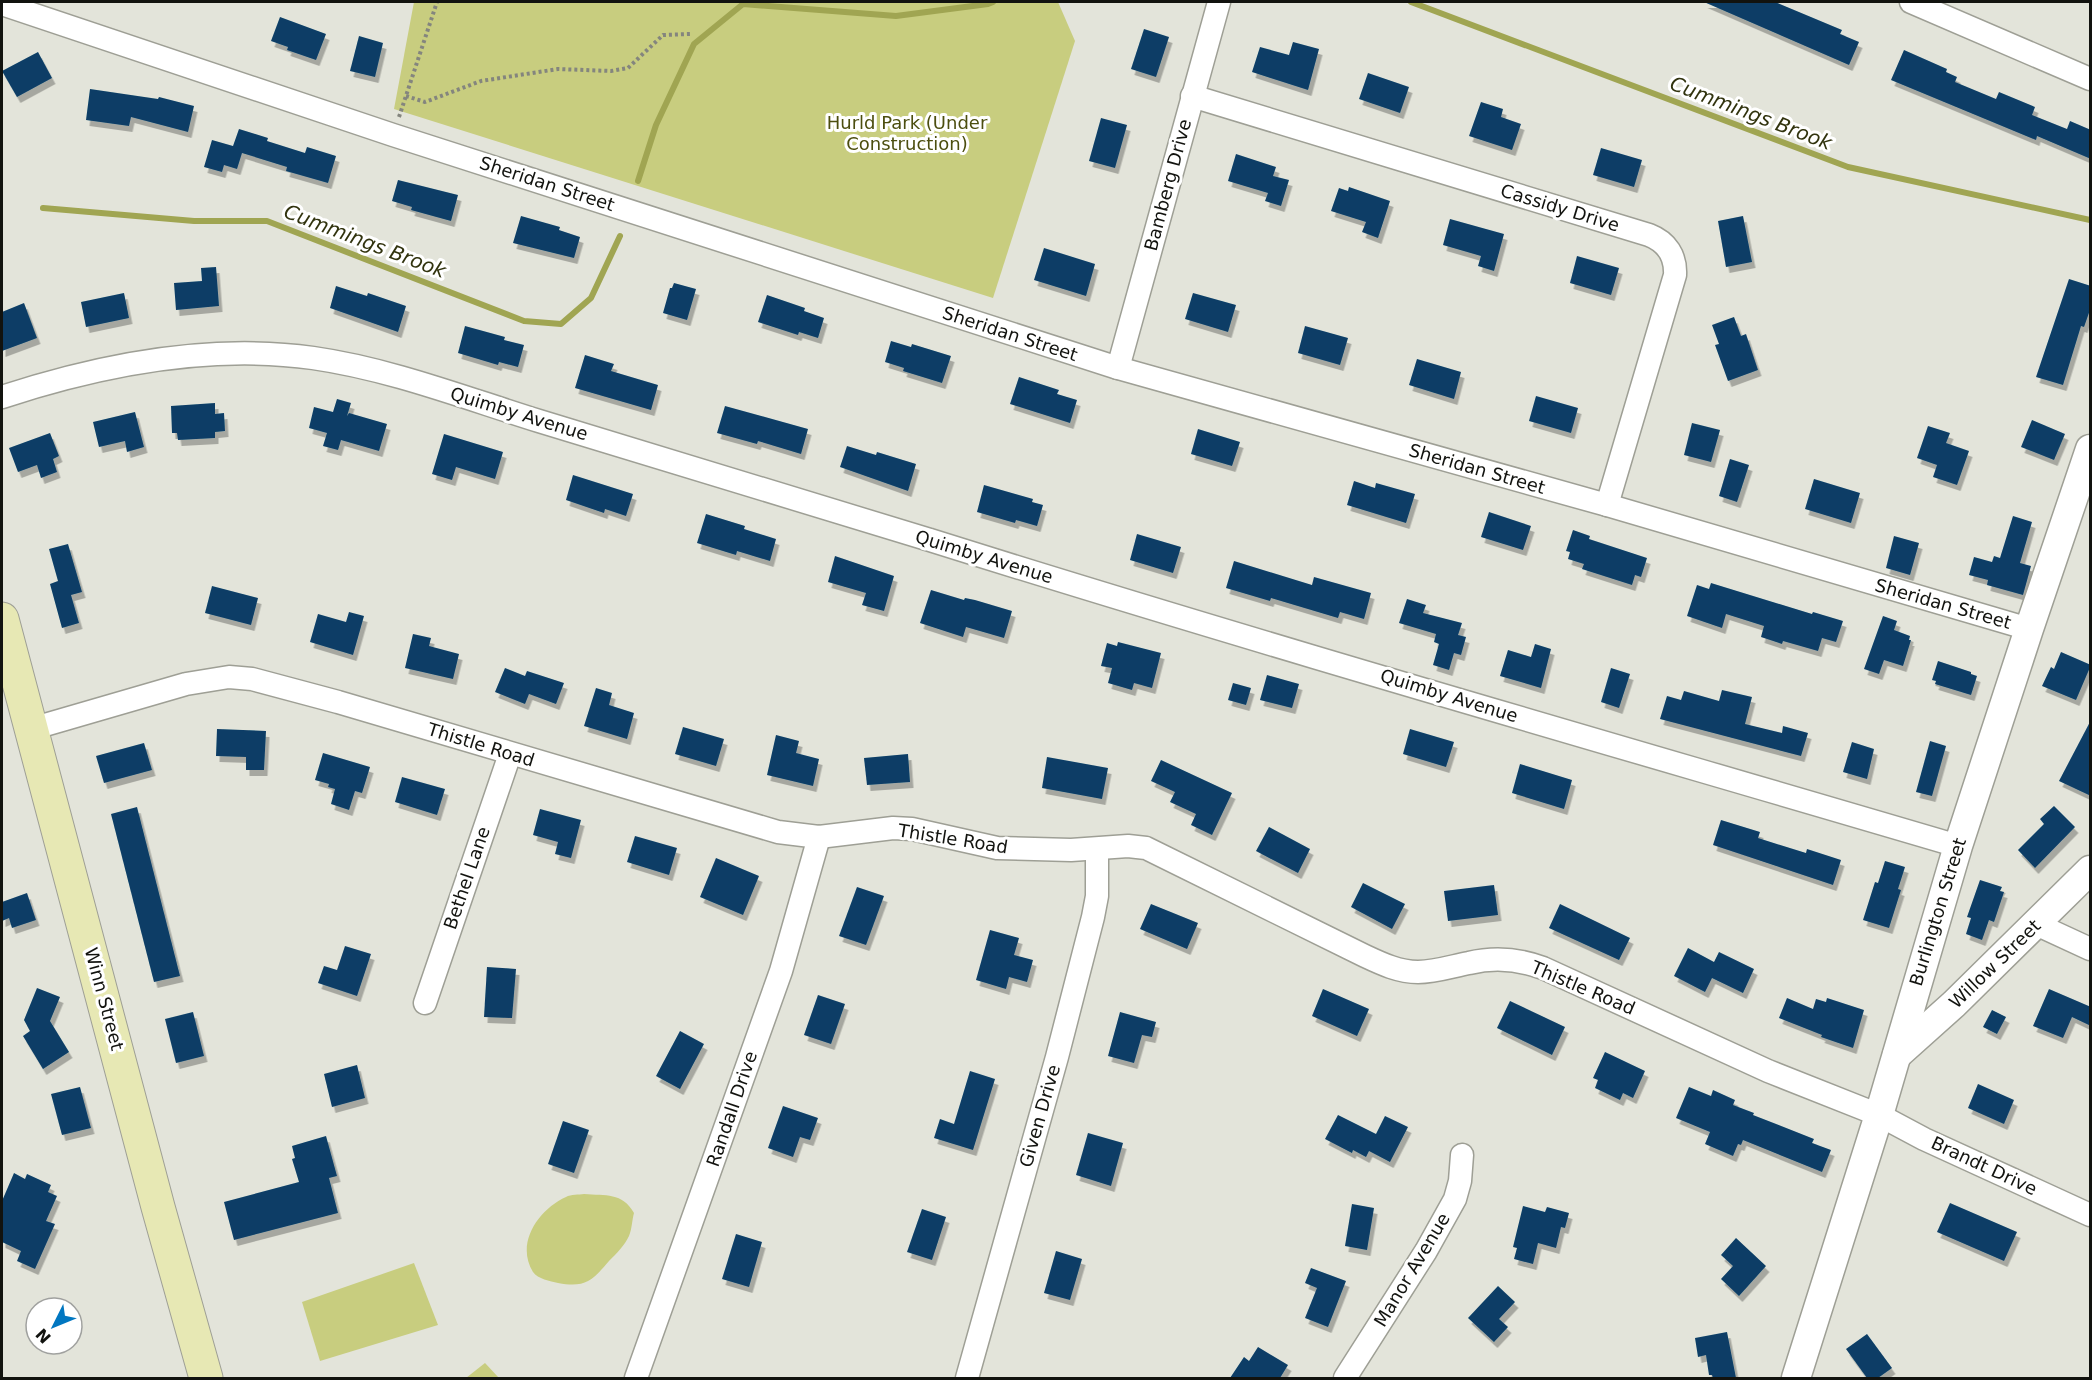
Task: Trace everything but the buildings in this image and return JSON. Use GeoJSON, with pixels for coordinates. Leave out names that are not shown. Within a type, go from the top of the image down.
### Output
{"type":"FeatureCollection","features":[{"type":"Feature","properties":{"kind":"main road","name":"Winn Street"},"geometry":{"type":"LineString","coordinates":[[2,619],[158,1207],[206,1378]]}},
{"type":"Feature","properties":{"kind":"street","name":"Bamberg Drive"},"geometry":{"type":"LineString","coordinates":[[1118,368],[1219,2]]}},
{"type":"Feature","properties":{"kind":"street"},"geometry":{"type":"LineString","coordinates":[[1911,2],[2091,79]]}},
{"type":"Feature","properties":{"kind":"street","name":"Sheridan Street"},"geometry":{"type":"LineString","coordinates":[[2,4],[393,135],[1118,368],[1607,505],[2029,629]]}},
{"type":"Feature","properties":{"kind":"street","name":"Cassidy Drive"},"geometry":{"type":"LineString","coordinates":[[1192,96],[1649,235],[1665,245],[1673,256],[1675,275],[1607,505]]}},
{"type":"Feature","properties":{"kind":"street","name":"Quimby Avenue"},"geometry":{"type":"LineString","coordinates":[[2,397],[68,376],[119,365],[181,357],[267,355],[311,358],[339,363],[446,392],[1051,578],[1958,846]]}},
{"type":"Feature","properties":{"kind":"street","name":"Burlington Street"},"geometry":{"type":"LineString","coordinates":[[1796,1378],[1879,1115],[1958,846],[2091,449]]}},
{"type":"Feature","properties":{"kind":"street","name":"Thistle Road"},"geometry":{"type":"LineString","coordinates":[[31,729],[209,679],[229,677],[252,679],[761,828],[789,834],[819,837],[893,828],[912,829],[998,848],[1097,850],[1128,846],[1153,851],[1365,956],[1397,969],[1424,972],[1487,960],[1513,960],[1534,965],[1565,977],[1768,1071],[1879,1115]]}},
{"type":"Feature","properties":{"kind":"street","name":"Bethel Lane"},"geometry":{"type":"LineString","coordinates":[[425,1003],[510,754]]}},
{"type":"Feature","properties":{"kind":"street","name":"Randall Drive"},"geometry":{"type":"LineString","coordinates":[[636,1378],[781,971],[819,837]]}},
{"type":"Feature","properties":{"kind":"street","name":"Given Drive"},"geometry":{"type":"LineString","coordinates":[[967,1378],[1057,1057],[1093,917],[1097,896],[1097,850]]}},
{"type":"Feature","properties":{"kind":"street","name":"Willow Street"},"geometry":{"type":"LineString","coordinates":[[1897,1055],[1954,1004],[2091,870]]}},
{"type":"Feature","properties":{"kind":"street"},"geometry":{"type":"LineString","coordinates":[[2036,924],[2091,949]]}},
{"type":"Feature","properties":{"kind":"street","name":"Brandt Drive"},"geometry":{"type":"LineString","coordinates":[[1879,1115],[1924,1139],[2091,1215]]}},
{"type":"Feature","properties":{"kind":"street","name":"Manor Avenue"},"geometry":{"type":"LineString","coordinates":[[1345,1378],[1426,1251],[1455,1199],[1460,1181],[1462,1155]]}},
{"type":"Feature","properties":{"kind":"path"},"geometry":{"type":"LineString","coordinates":[[393,135],[437,2]]}},
{"type":"Feature","properties":{"kind":"path"},"geometry":{"type":"LineString","coordinates":[[406,96],[424,102],[481,81],[558,69],[611,71],[628,68],[663,35],[690,34]]}},
{"type":"Feature","properties":{"kind":"green space","name":"Hurld Park (Under Construction)"},"geometry":{"type":"Polygon","coordinates":[[[414,2],[1058,2],[1075,41],[993,298],[394,109],[414,2]]]}},
{"type":"Feature","properties":{"kind":"green space"},"geometry":{"type":"Polygon","coordinates":[[[584,1194],[613,1196],[629,1206],[634,1213],[627,1239],[598,1274],[582,1284],[558,1283],[538,1276],[533,1272],[528,1261],[528,1239],[533,1228],[539,1218],[556,1202],[568,1196],[584,1194]]]}},
{"type":"Feature","properties":{"kind":"green space"},"geometry":{"type":"Polygon","coordinates":[[[414,1263],[438,1325],[320,1361],[302,1302],[414,1263]]]}},
{"type":"Feature","properties":{"kind":"green space"},"geometry":{"type":"Polygon","coordinates":[[[485,1363],[499,1378],[466,1378],[485,1363]]]}},
{"type":"Feature","properties":{"kind":"waterway","name":"Cummings Brook"},"geometry":{"type":"LineString","coordinates":[[638,181],[656,125],[694,44],[743,4],[896,16],[993,2]]}},
{"type":"Feature","properties":{"kind":"waterway","name":"Cummings Brook"},"geometry":{"type":"LineString","coordinates":[[1411,2],[1848,167],[2090,220]]}},
{"type":"Feature","properties":{"kind":"waterway","name":"Cummings Brook"},"geometry":{"type":"LineString","coordinates":[[43,208],[194,221],[267,221],[524,321],[561,324],[591,298],[620,236]]}}]}
